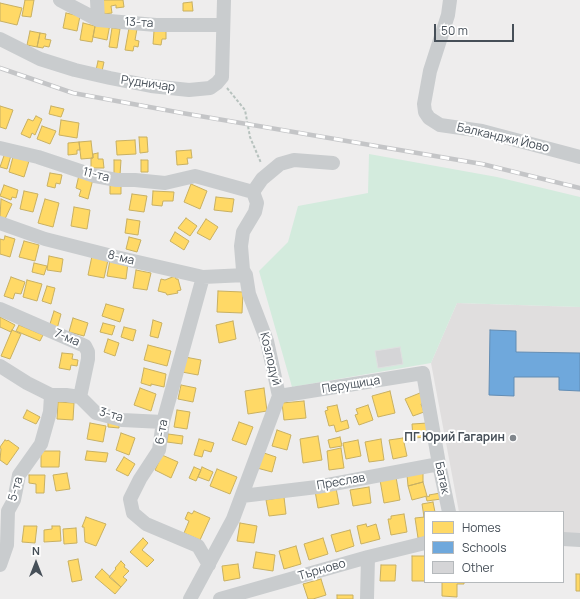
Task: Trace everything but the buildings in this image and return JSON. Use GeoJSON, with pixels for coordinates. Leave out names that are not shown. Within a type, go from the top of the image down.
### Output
{"type":"FeatureCollection","features":[{"type":"Feature","properties":{"kind":"street","name":"13-та"},"geometry":{"type":"LineString","coordinates":[[60,0],[98,20],[156,25],[223,25]]}},
{"type":"Feature","properties":{"kind":"street"},"geometry":{"type":"LineString","coordinates":[[97,0],[98,20]]}},
{"type":"Feature","properties":{"kind":"street"},"geometry":{"type":"LineString","coordinates":[[222,77],[224,0]]}},
{"type":"Feature","properties":{"kind":"street","name":"Балканджи Йово"},"geometry":{"type":"LineString","coordinates":[[450,0],[448,15],[430,71],[424,104],[425,112],[429,118],[440,125],[482,131],[580,157]]}},
{"type":"Feature","properties":{"kind":"street","name":"Рудничар"},"geometry":{"type":"LineString","coordinates":[[0,39],[40,59],[75,70],[132,83],[189,90],[210,88],[222,77]]}},
{"type":"Feature","properties":{"kind":"street","name":"11-та"},"geometry":{"type":"LineString","coordinates":[[0,148],[38,157],[95,176],[117,180],[165,183],[195,176],[253,192]]}},
{"type":"Feature","properties":{"kind":"street"},"geometry":{"type":"LineString","coordinates":[[253,192],[265,177],[280,164],[294,160],[333,163]]}},
{"type":"Feature","properties":{"kind":"street","name":"Козлодуй"},"geometry":{"type":"LineString","coordinates":[[190,599],[233,519],[279,396],[267,341],[249,294],[246,276],[243,270],[241,246],[243,232],[252,217],[257,203],[253,192]]}},
{"type":"Feature","properties":{"kind":"street","name":"8-ма"},"geometry":{"type":"LineString","coordinates":[[0,223],[66,244],[203,277],[246,276]]}},
{"type":"Feature","properties":{"kind":"street","name":"6-та"},"geometry":{"type":"LineString","coordinates":[[203,277],[163,422],[159,450],[140,479],[130,499],[133,513],[146,524],[198,546],[209,565]]}},
{"type":"Feature","properties":{"kind":"street","name":"7-ма"},"geometry":{"type":"LineString","coordinates":[[0,309],[85,346],[88,352],[88,359],[80,397]]}},
{"type":"Feature","properties":{"kind":"street"},"geometry":{"type":"LineString","coordinates":[[0,366],[27,383],[52,395],[80,397]]}},
{"type":"Feature","properties":{"kind":"street","name":"Перущица"},"geometry":{"type":"LineString","coordinates":[[279,396],[423,373]]}},
{"type":"Feature","properties":{"kind":"street","name":"Батак"},"geometry":{"type":"LineString","coordinates":[[423,373],[449,511]]}},
{"type":"Feature","properties":{"kind":"street","name":"5-та"},"geometry":{"type":"LineString","coordinates":[[0,565],[7,545],[4,510],[14,500],[19,474],[41,444],[50,412],[52,395]]}},
{"type":"Feature","properties":{"kind":"street","name":"3-та"},"geometry":{"type":"LineString","coordinates":[[80,397],[96,413],[122,420],[163,422]]}},
{"type":"Feature","properties":{"kind":"street","name":"Преслав"},"geometry":{"type":"LineString","coordinates":[[242,496],[317,487],[439,464]]}},
{"type":"Feature","properties":{"kind":"street"},"geometry":{"type":"LineString","coordinates":[[564,539],[580,540]]}},
{"type":"Feature","properties":{"kind":"street","name":"Търново"},"geometry":{"type":"LineString","coordinates":[[220,599],[368,557],[424,543]]}},
{"type":"Feature","properties":{"kind":"street"},"geometry":{"type":"LineString","coordinates":[[367,599],[368,557]]}},
{"type":"Feature","properties":{"kind":"path"},"geometry":{"type":"LineString","coordinates":[[222,77],[244,110],[250,137],[260,156],[265,177]]}},
{"type":"Feature","properties":{"kind":"shaded area","name":"ПГ Юрий Гагарин"},"geometry":{"type":"Polygon","coordinates":[[[457,303],[580,307],[580,537],[564,536],[564,511],[459,511],[431,363],[457,303]]]}},
{"type":"Feature","properties":{"kind":"green space"},"geometry":{"type":"Polygon","coordinates":[[[369,154],[497,177],[580,197],[580,307],[457,303],[431,363],[292,387],[259,271],[288,242],[298,206],[368,193],[369,154]]]}},
{"type":"Feature","properties":{"kind":"railway"},"geometry":{"type":"LineString","coordinates":[[0,68],[73,93],[482,164],[580,188]]}},
{"type":"Feature","properties":{"kind":"place","name":"ПГ Юрий Гагарин"},"geometry":{"type":"Point","coordinates":[513,438]}}]}
